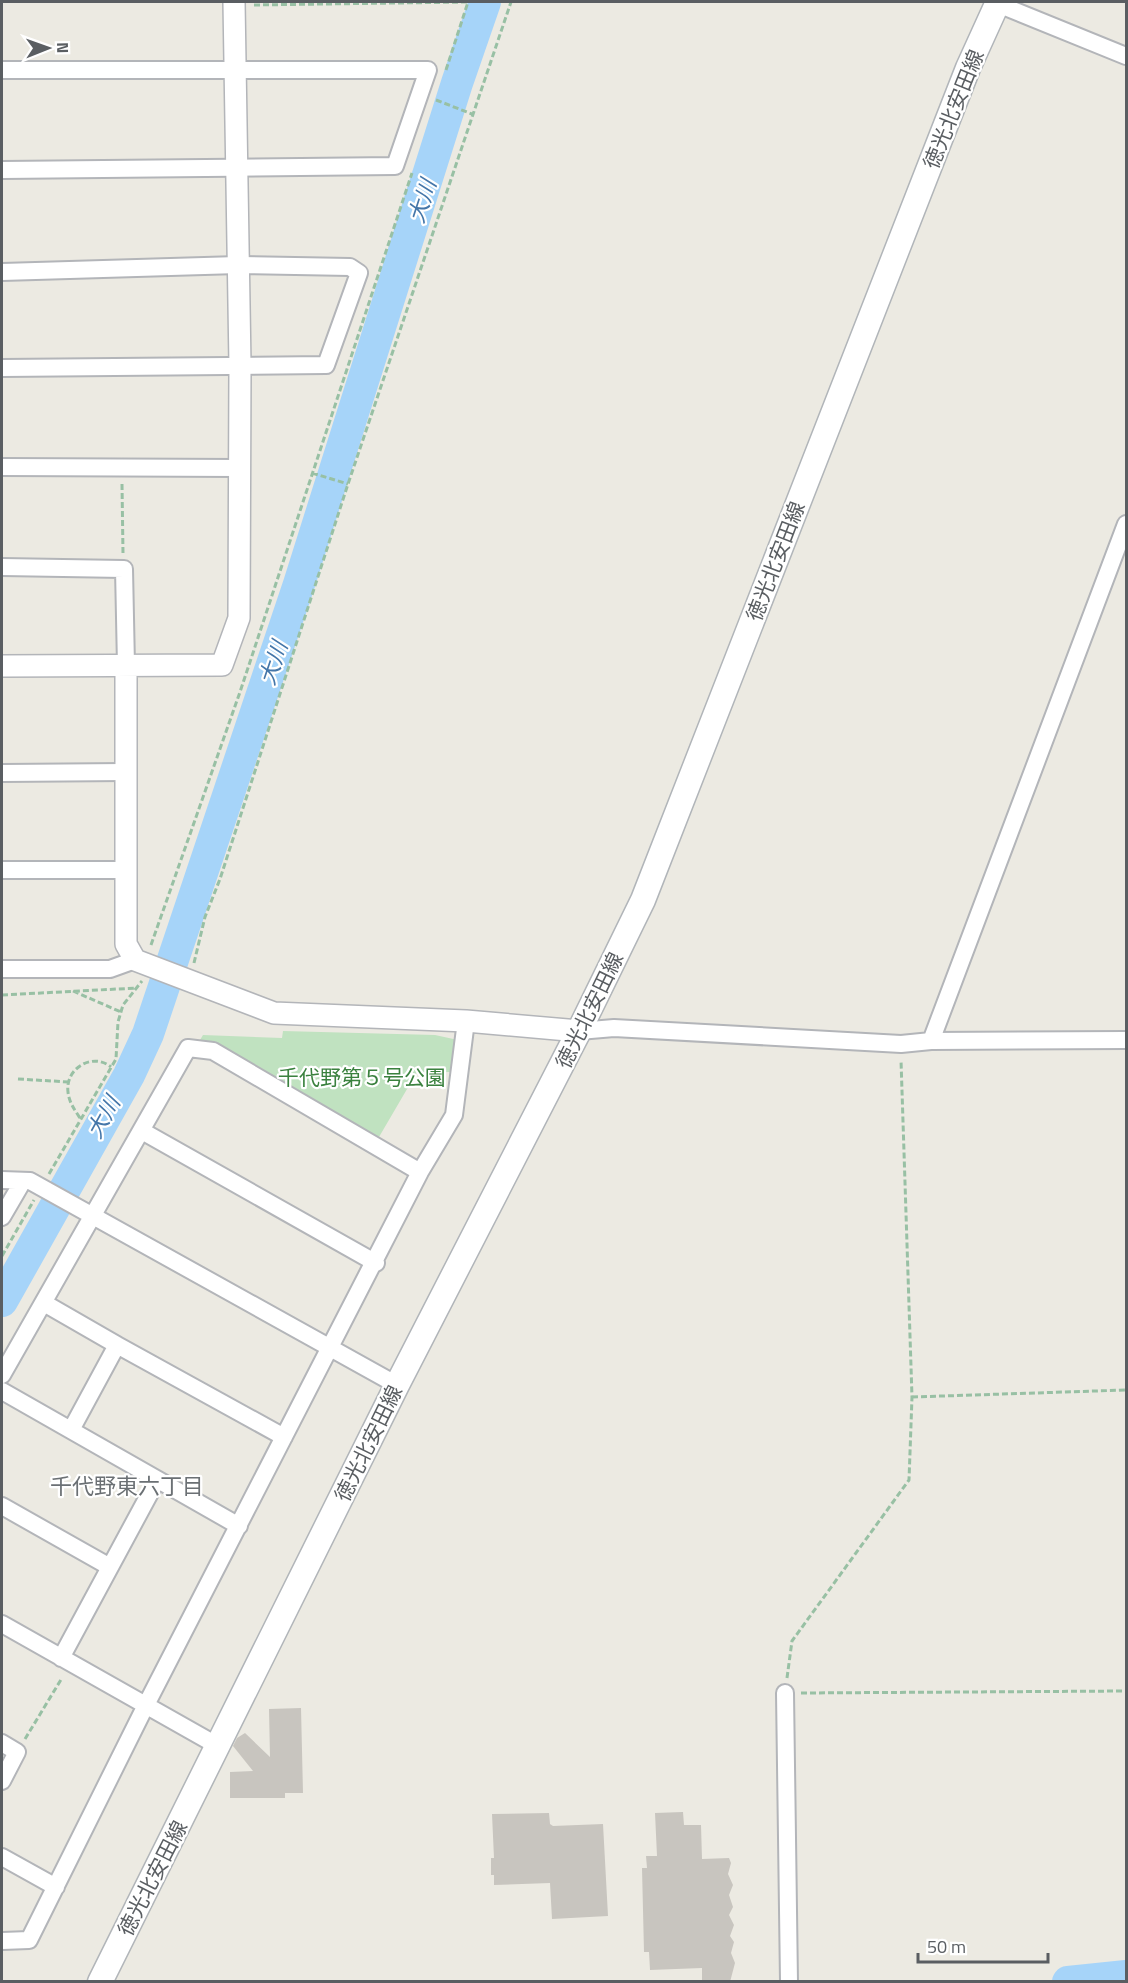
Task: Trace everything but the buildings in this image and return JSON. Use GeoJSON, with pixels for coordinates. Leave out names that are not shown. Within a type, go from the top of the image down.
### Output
{"type":"FeatureCollection","features":[{"type":"Feature","properties":{"kind":"main road","name":"徳光北安田線"},"geometry":{"type":"LineString","coordinates":[[100,1982],[397,1385],[579,1031],[643,900],[968,68],[996,2]]}},
{"type":"Feature","properties":{"kind":"street"},"geometry":{"type":"LineString","coordinates":[[996,2],[1126,56]]}},
{"type":"Feature","properties":{"kind":"street"},"geometry":{"type":"LineString","coordinates":[[2,666],[222,665],[239,618],[240,365],[234,4]]}},
{"type":"Feature","properties":{"kind":"street"},"geometry":{"type":"LineString","coordinates":[[2,70],[428,70],[395,166],[2,170]]}},
{"type":"Feature","properties":{"kind":"street"},"geometry":{"type":"LineString","coordinates":[[2,272],[238,265],[350,267],[359,273],[327,365],[2,368]]}},
{"type":"Feature","properties":{"kind":"street"},"geometry":{"type":"LineString","coordinates":[[2,467],[240,468]]}},
{"type":"Feature","properties":{"kind":"street"},"geometry":{"type":"LineString","coordinates":[[931,1041],[1126,524]]}},
{"type":"Feature","properties":{"kind":"street"},"geometry":{"type":"LineString","coordinates":[[2,567],[124,569],[126,944],[144,964],[274,1013],[466,1020],[579,1031],[614,1028],[901,1044],[931,1041],[1126,1040]]}},
{"type":"Feature","properties":{"kind":"street"},"geometry":{"type":"LineString","coordinates":[[2,773],[126,772]]}},
{"type":"Feature","properties":{"kind":"street"},"geometry":{"type":"LineString","coordinates":[[2,870],[126,870]]}},
{"type":"Feature","properties":{"kind":"street"},"geometry":{"type":"LineString","coordinates":[[2,969],[110,969],[144,964]]}},
{"type":"Feature","properties":{"kind":"street"},"geometry":{"type":"LineString","coordinates":[[2,1941],[29,1940],[146,1705],[376,1263],[420,1172],[454,1115],[466,1020]]}},
{"type":"Feature","properties":{"kind":"street"},"geometry":{"type":"LineString","coordinates":[[2,1375],[44,1303],[88,1215],[142,1131],[188,1048],[213,1051],[420,1172]]}},
{"type":"Feature","properties":{"kind":"street"},"geometry":{"type":"LineString","coordinates":[[142,1131],[376,1263]]}},
{"type":"Feature","properties":{"kind":"street"},"geometry":{"type":"LineString","coordinates":[[2,1180],[30,1181],[330,1350],[397,1385]]}},
{"type":"Feature","properties":{"kind":"street"},"geometry":{"type":"LineString","coordinates":[[2,1217],[23,1181]]}},
{"type":"Feature","properties":{"kind":"street"},"geometry":{"type":"LineString","coordinates":[[44,1303],[284,1437]]}},
{"type":"Feature","properties":{"kind":"street"},"geometry":{"type":"LineString","coordinates":[[71,1430],[117,1345]]}},
{"type":"Feature","properties":{"kind":"street"},"geometry":{"type":"LineString","coordinates":[[2,1392],[239,1526]]}},
{"type":"Feature","properties":{"kind":"street"},"geometry":{"type":"LineString","coordinates":[[66,1661],[110,1567],[157,1480]]}},
{"type":"Feature","properties":{"kind":"street"},"geometry":{"type":"LineString","coordinates":[[2,1506],[110,1567]]}},
{"type":"Feature","properties":{"kind":"street"},"geometry":{"type":"LineString","coordinates":[[2,1624],[218,1746]]}},
{"type":"Feature","properties":{"kind":"street"},"geometry":{"type":"LineString","coordinates":[[785,1693],[789,1982]]}},
{"type":"Feature","properties":{"kind":"street"},"geometry":{"type":"LineString","coordinates":[[2,1743],[17,1752],[2,1781]]}},
{"type":"Feature","properties":{"kind":"street"},"geometry":{"type":"LineString","coordinates":[[2,1857],[56,1887]]}},
{"type":"Feature","properties":{"kind":"path"},"geometry":{"type":"LineString","coordinates":[[234,4],[468,2],[443,79]]}},
{"type":"Feature","properties":{"kind":"path"},"geometry":{"type":"LineString","coordinates":[[184,980],[247,796],[347,484],[471,113],[511,2]]}},
{"type":"Feature","properties":{"kind":"path"},"geometry":{"type":"LineString","coordinates":[[439,90],[436,101],[471,113]]}},
{"type":"Feature","properties":{"kind":"path"},"geometry":{"type":"LineString","coordinates":[[2,1256],[44,1189],[81,1118],[116,1059],[123,1005],[137,988],[240,692],[414,165]]}},
{"type":"Feature","properties":{"kind":"path"},"geometry":{"type":"LineString","coordinates":[[121,468],[124,569]]}},
{"type":"Feature","properties":{"kind":"path"},"geometry":{"type":"LineString","coordinates":[[313,473],[347,484]]}},
{"type":"Feature","properties":{"kind":"path"},"geometry":{"type":"LineString","coordinates":[[2,995],[137,988]]}},
{"type":"Feature","properties":{"kind":"path"},"geometry":{"type":"LineString","coordinates":[[72,991],[121,1012]]}},
{"type":"Feature","properties":{"kind":"path"},"geometry":{"type":"LineString","coordinates":[[901,1044],[912,1397],[909,1480],[792,1641],[785,1693],[1126,1691]]}},
{"type":"Feature","properties":{"kind":"path"},"geometry":{"type":"LineString","coordinates":[[81,1118],[70,1103],[71,1073],[81,1064],[105,1062],[111,1066]]}},
{"type":"Feature","properties":{"kind":"path"},"geometry":{"type":"LineString","coordinates":[[18,1079],[69,1082]]}},
{"type":"Feature","properties":{"kind":"path"},"geometry":{"type":"LineString","coordinates":[[912,1397],[1126,1390]]}},
{"type":"Feature","properties":{"kind":"path"},"geometry":{"type":"LineString","coordinates":[[17,1752],[66,1661]]}},
{"type":"Feature","properties":{"kind":"green space","name":"千代野第５号公園"},"geometry":{"type":"Polygon","coordinates":[[[283,1031],[435,1035],[458,1040],[455,1072],[417,1072],[379,1137],[200,1040],[203,1035],[282,1038],[283,1031]]]}},
{"type":"Feature","properties":{"kind":"waterway","name":"大川"},"geometry":{"type":"LineString","coordinates":[[2,1301],[129,1075],[148,1034],[299,584],[457,83],[485,2]]}},
{"type":"Feature","properties":{"kind":"waterway"},"geometry":{"type":"LineString","coordinates":[[1068,1982],[1126,1976]]}},
{"type":"Feature","properties":{"kind":"district","name":"千代野東六丁目"},"geometry":{"type":"Point","coordinates":[127,1486]}}]}
